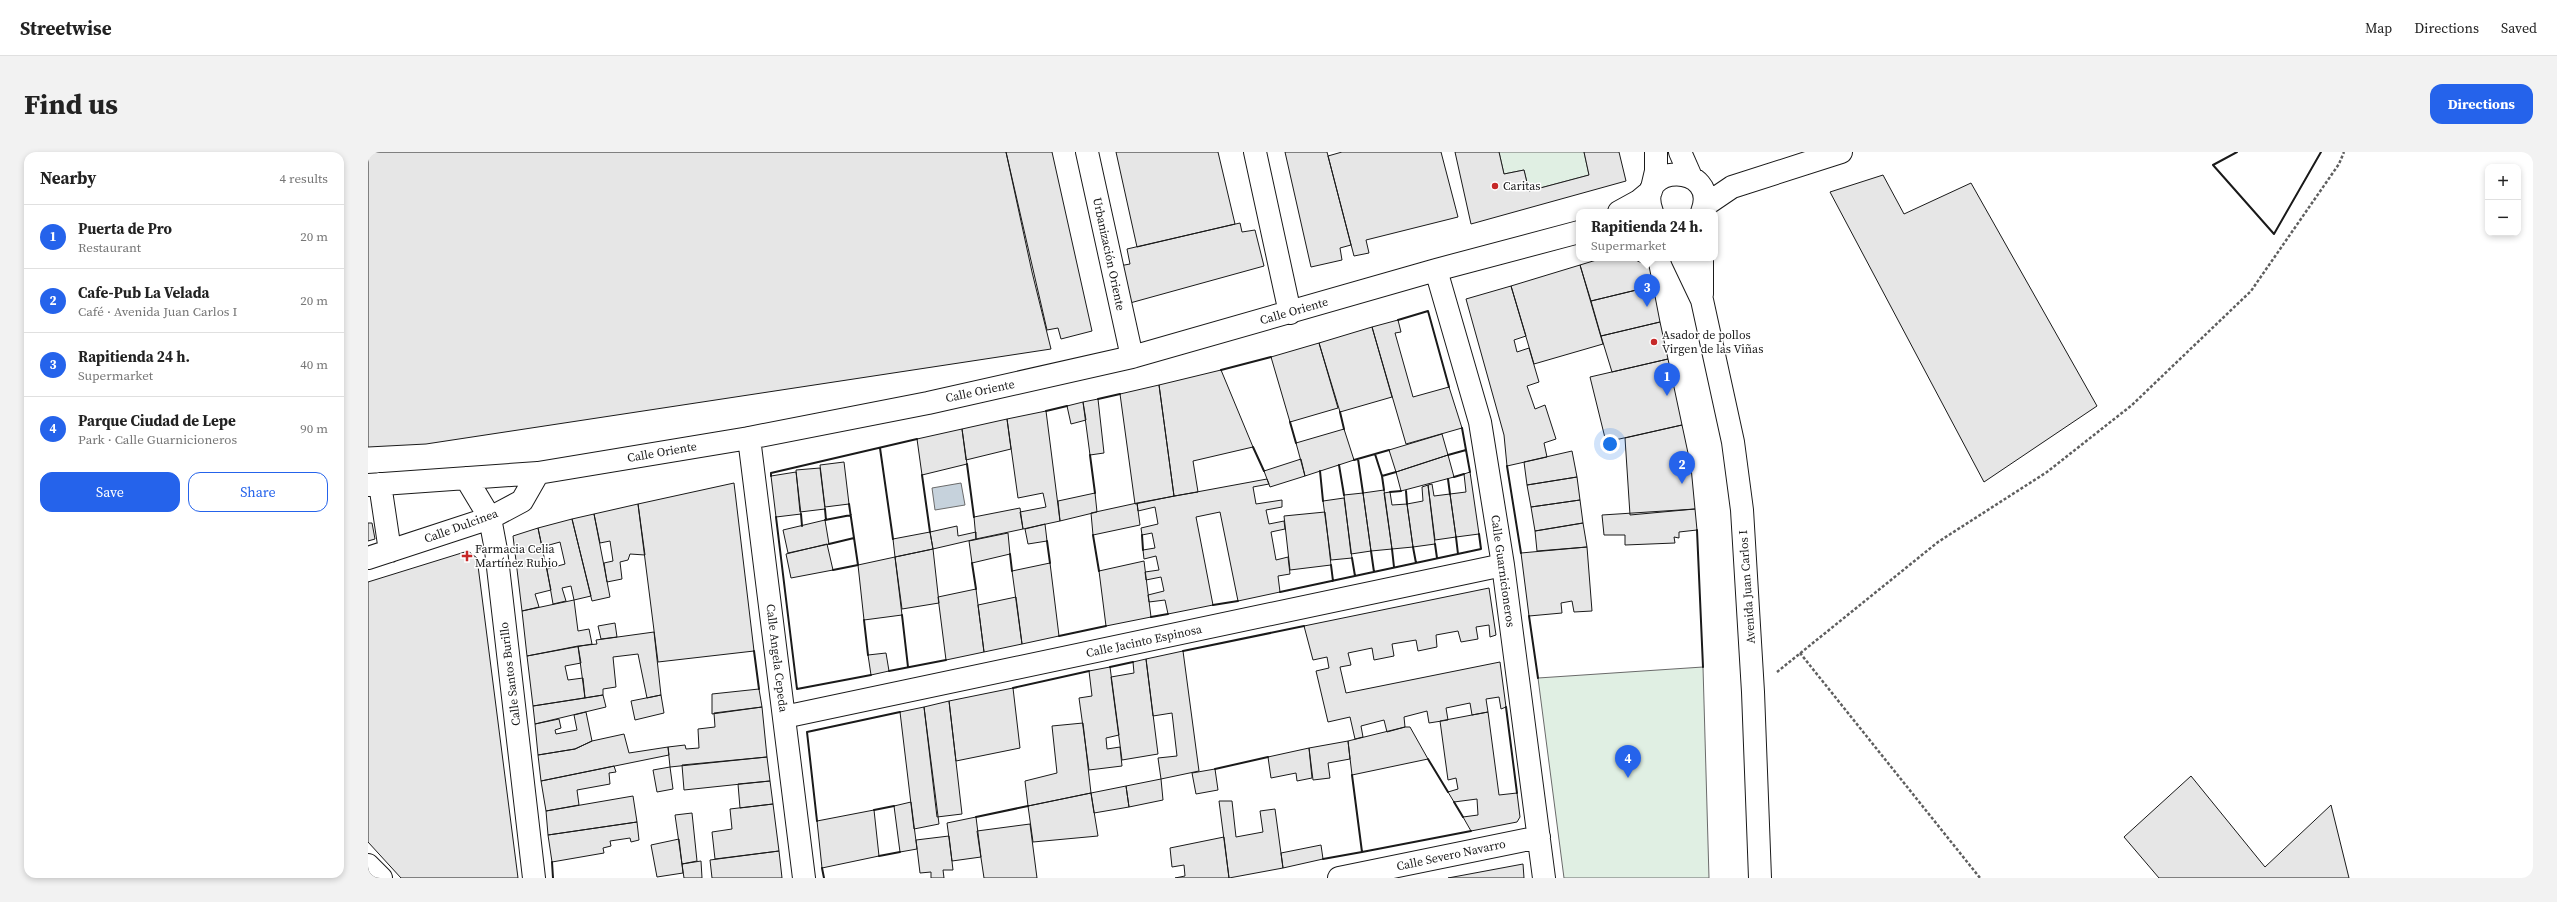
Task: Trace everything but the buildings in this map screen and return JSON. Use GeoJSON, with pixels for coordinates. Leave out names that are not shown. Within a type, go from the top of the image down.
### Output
{"type":"FeatureCollection","features":[{"type":"Feature","properties":{"kind":"street","name":"Urbanización Oriente"},"geometry":{"type":"LineString","coordinates":[[1087,152],[1132,357]]}},
{"type":"Feature","properties":{"kind":"street"},"geometry":{"type":"LineString","coordinates":[[1255,152],[1290,312]]}},
{"type":"Feature","properties":{"kind":"street"},"geometry":{"type":"LineString","coordinates":[[1651,197],[1656,171],[1656,152]]}},
{"type":"Feature","properties":{"kind":"street"},"geometry":{"type":"LineString","coordinates":[[1680,152],[1692,178],[1702,190],[1703,209]]}},
{"type":"Feature","properties":{"kind":"street"},"geometry":{"type":"LineString","coordinates":[[1703,209],[1732,187],[1841,152]]}},
{"type":"Feature","properties":{"kind":"street"},"geometry":{"type":"LineString","coordinates":[[1651,197],[1656,182],[1668,175],[1683,174],[1692,178],[1732,187]]}},
{"type":"Feature","properties":{"kind":"street"},"geometry":{"type":"LineString","coordinates":[[1624,209],[1639,201],[1651,197]]}},
{"type":"Feature","properties":{"kind":"street","name":"Calle Oriente"},"geometry":{"type":"LineString","coordinates":[[374,484],[538,473],[749,438],[928,403],[1132,357],[1436,270],[1576,233]]}},
{"type":"Feature","properties":{"kind":"street"},"geometry":{"type":"LineString","coordinates":[[1683,261],[1702,300]]}},
{"type":"Feature","properties":{"kind":"street"},"geometry":{"type":"LineString","coordinates":[[1702,261],[1702,300]]}},
{"type":"Feature","properties":{"kind":"street","name":"Calle Guarnicioneros"},"geometry":{"type":"LineString","coordinates":[[1436,270],[1480,422],[1503,565],[1544,878]]}},
{"type":"Feature","properties":{"kind":"street","name":"Avenida Juan Carlos I"},"geometry":{"type":"LineString","coordinates":[[1702,300],[1733,442],[1742,510],[1753,692],[1760,878]]}},
{"type":"Feature","properties":{"kind":"street","name":"Calle Angela Cepeda"},"geometry":{"type":"LineString","coordinates":[[749,438],[804,878]]}},
{"type":"Feature","properties":{"kind":"street","name":"Calle Dulcinea"},"geometry":{"type":"LineString","coordinates":[[368,558],[490,518],[522,500],[538,473]]}},
{"type":"Feature","properties":{"kind":"street","name":"Calle Santos Burillo"},"geometry":{"type":"LineString","coordinates":[[466,478],[490,518],[496,550],[534,878]]}},
{"type":"Feature","properties":{"kind":"street"},"geometry":{"type":"LineString","coordinates":[[374,484],[390,550]]}},
{"type":"Feature","properties":{"kind":"street","name":"Calle Jacinto Espinosa"},"geometry":{"type":"LineString","coordinates":[[784,716],[1503,565]]}},
{"type":"Feature","properties":{"kind":"street","name":"Calle Severo Navarro"},"geometry":{"type":"LineString","coordinates":[[1339,878],[1539,837]]}},
{"type":"Feature","properties":{"kind":"street"},"geometry":{"type":"LineString","coordinates":[[368,865],[381,878]]}},
{"type":"Feature","properties":{"kind":"path"},"geometry":{"type":"LineString","coordinates":[[1753,692],[1938,542],[2047,472],[2132,405],[2251,291],[2339,164],[2344,152]]}},
{"type":"Feature","properties":{"kind":"path"},"geometry":{"type":"LineString","coordinates":[[1800,653],[1980,878]]}},
{"type":"Feature","properties":{"kind":"green space"},"geometry":{"type":"Polygon","coordinates":[[[1499,152],[1584,152],[1589,175],[1529,191],[1524,170],[1504,174],[1499,152]]]}},
{"type":"Feature","properties":{"kind":"green space"},"geometry":{"type":"Polygon","coordinates":[[[1703,667],[1709,878],[1564,878],[1538,678],[1703,667]]]}},
{"type":"Feature","properties":{"kind":"shaded area"},"geometry":{"type":"Polygon","coordinates":[[[961,483],[965,505],[935,510],[932,488],[961,483]]]}},
{"type":"Feature","properties":{"kind":"wall"},"geometry":{"type":"LineString","coordinates":[[2237,152],[2213,165],[2274,234],[2321,152]]}},
{"type":"Feature","properties":{"kind":"wall"},"geometry":{"type":"LineString","coordinates":[[1398,320],[1428,311],[1449,387]]}},
{"type":"Feature","properties":{"kind":"wall"},"geometry":{"type":"LineString","coordinates":[[1221,370],[1271,357]]}},
{"type":"Feature","properties":{"kind":"wall"},"geometry":{"type":"LineString","coordinates":[[1098,399],[1120,394]]}},
{"type":"Feature","properties":{"kind":"wall"},"geometry":{"type":"LineString","coordinates":[[1046,411],[1067,406]]}},
{"type":"Feature","properties":{"kind":"wall"},"geometry":{"type":"LineString","coordinates":[[1340,412],[1344,429]]}},
{"type":"Feature","properties":{"kind":"wall"},"geometry":{"type":"LineString","coordinates":[[1290,422],[1296,443]]}},
{"type":"Feature","properties":{"kind":"wall"},"geometry":{"type":"LineString","coordinates":[[1462,428],[1470,472]]}},
{"type":"Feature","properties":{"kind":"wall"},"geometry":{"type":"LineString","coordinates":[[771,476],[771,473],[917,439]]}},
{"type":"Feature","properties":{"kind":"wall"},"geometry":{"type":"LineString","coordinates":[[1253,447],[1264,471]]}},
{"type":"Feature","properties":{"kind":"wall"},"geometry":{"type":"LineString","coordinates":[[880,448],[893,539]]}},
{"type":"Feature","properties":{"kind":"wall"},"geometry":{"type":"LineString","coordinates":[[1354,460],[1389,450]]}},
{"type":"Feature","properties":{"kind":"wall"},"geometry":{"type":"LineString","coordinates":[[1448,455],[1466,450]]}},
{"type":"Feature","properties":{"kind":"wall"},"geometry":{"type":"LineString","coordinates":[[1375,454],[1382,476],[1396,472]]}},
{"type":"Feature","properties":{"kind":"wall"},"geometry":{"type":"LineString","coordinates":[[1090,455],[1095,493]]}},
{"type":"Feature","properties":{"kind":"wall"},"geometry":{"type":"LineString","coordinates":[[1358,459],[1363,493]]}},
{"type":"Feature","properties":{"kind":"wall"},"geometry":{"type":"LineString","coordinates":[[967,464],[974,517]]}},
{"type":"Feature","properties":{"kind":"wall"},"geometry":{"type":"LineString","coordinates":[[1339,465],[1344,495]]}},
{"type":"Feature","properties":{"kind":"wall"},"geometry":{"type":"LineString","coordinates":[[1507,466],[1521,553]]}},
{"type":"Feature","properties":{"kind":"wall"},"geometry":{"type":"LineString","coordinates":[[1320,471],[1323,501]]}},
{"type":"Feature","properties":{"kind":"wall"},"geometry":{"type":"LineString","coordinates":[[1454,477],[1464,474]]}},
{"type":"Feature","properties":{"kind":"wall"},"geometry":{"type":"LineString","coordinates":[[922,475],[930,532]]}},
{"type":"Feature","properties":{"kind":"wall"},"geometry":{"type":"LineString","coordinates":[[1382,476],[1384,490]]}},
{"type":"Feature","properties":{"kind":"wall"},"geometry":{"type":"LineString","coordinates":[[1448,479],[1450,494]]}},
{"type":"Feature","properties":{"kind":"wall"},"geometry":{"type":"LineString","coordinates":[[1390,492],[1401,491]]}},
{"type":"Feature","properties":{"kind":"wall"},"geometry":{"type":"LineString","coordinates":[[1406,491],[1407,504]]}},
{"type":"Feature","properties":{"kind":"wall"},"geometry":{"type":"LineString","coordinates":[[833,570],[858,565],[849,504]]}},
{"type":"Feature","properties":{"kind":"wall"},"geometry":{"type":"LineString","coordinates":[[825,509],[826,520]]}},
{"type":"Feature","properties":{"kind":"wall"},"geometry":{"type":"LineString","coordinates":[[801,514],[802,526]]}},
{"type":"Feature","properties":{"kind":"wall"},"geometry":{"type":"LineString","coordinates":[[825,520],[851,515]]}},
{"type":"Feature","properties":{"kind":"wall"},"geometry":{"type":"LineString","coordinates":[[776,517],[797,689],[871,675]]}},
{"type":"Feature","properties":{"kind":"wall"},"geometry":{"type":"LineString","coordinates":[[1697,530],[1703,667]]}},
{"type":"Feature","properties":{"kind":"wall"},"geometry":{"type":"LineString","coordinates":[[1280,592],[1481,549],[1479,534]]}},
{"type":"Feature","properties":{"kind":"wall"},"geometry":{"type":"LineString","coordinates":[[1093,535],[1099,571]]}},
{"type":"Feature","properties":{"kind":"wall"},"geometry":{"type":"LineString","coordinates":[[1142,535],[1143,550]]}},
{"type":"Feature","properties":{"kind":"wall"},"geometry":{"type":"LineString","coordinates":[[1456,537],[1458,554]]}},
{"type":"Feature","properties":{"kind":"wall"},"geometry":{"type":"LineString","coordinates":[[829,544],[854,538]]}},
{"type":"Feature","properties":{"kind":"wall"},"geometry":{"type":"LineString","coordinates":[[1047,541],[1050,563]]}},
{"type":"Feature","properties":{"kind":"wall"},"geometry":{"type":"LineString","coordinates":[[1435,544],[1437,558]]}},
{"type":"Feature","properties":{"kind":"wall"},"geometry":{"type":"LineString","coordinates":[[1413,547],[1416,563]]}},
{"type":"Feature","properties":{"kind":"wall"},"geometry":{"type":"LineString","coordinates":[[1392,549],[1394,567]]}},
{"type":"Feature","properties":{"kind":"wall"},"geometry":{"type":"LineString","coordinates":[[1371,551],[1374,572]]}},
{"type":"Feature","properties":{"kind":"wall"},"geometry":{"type":"LineString","coordinates":[[1010,554],[1012,571]]}},
{"type":"Feature","properties":{"kind":"wall"},"geometry":{"type":"LineString","coordinates":[[1352,558],[1355,576]]}},
{"type":"Feature","properties":{"kind":"wall"},"geometry":{"type":"LineString","coordinates":[[972,563],[976,589]]}},
{"type":"Feature","properties":{"kind":"wall"},"geometry":{"type":"LineString","coordinates":[[1331,565],[1333,581]]}},
{"type":"Feature","properties":{"kind":"wall"},"geometry":{"type":"LineString","coordinates":[[1213,605],[1238,601]]}},
{"type":"Feature","properties":{"kind":"wall"},"geometry":{"type":"LineString","coordinates":[[1151,617],[1168,614]]}},
{"type":"Feature","properties":{"kind":"wall"},"geometry":{"type":"LineString","coordinates":[[902,615],[908,667]]}},
{"type":"Feature","properties":{"kind":"wall"},"geometry":{"type":"LineString","coordinates":[[1529,616],[1538,678]]}},
{"type":"Feature","properties":{"kind":"wall"},"geometry":{"type":"LineString","coordinates":[[864,620],[868,655]]}},
{"type":"Feature","properties":{"kind":"wall"},"geometry":{"type":"LineString","coordinates":[[1059,636],[1106,626]]}},
{"type":"Feature","properties":{"kind":"wall"},"geometry":{"type":"LineString","coordinates":[[1183,651],[1304,626]]}},
{"type":"Feature","properties":{"kind":"wall"},"geometry":{"type":"LineString","coordinates":[[754,651],[759,689]]}},
{"type":"Feature","properties":{"kind":"wall"},"geometry":{"type":"LineString","coordinates":[[889,671],[946,660]]}},
{"type":"Feature","properties":{"kind":"wall"},"geometry":{"type":"LineString","coordinates":[[1110,667],[1133,662]]}},
{"type":"Feature","properties":{"kind":"wall"},"geometry":{"type":"LineString","coordinates":[[1013,688],[1089,671]]}},
{"type":"Feature","properties":{"kind":"wall"},"geometry":{"type":"LineString","coordinates":[[1506,707],[1517,793]]}},
{"type":"Feature","properties":{"kind":"wall"},"geometry":{"type":"LineString","coordinates":[[817,821],[807,732],[900,712]]}},
{"type":"Feature","properties":{"kind":"wall"},"geometry":{"type":"LineString","coordinates":[[1215,769],[1268,757]]}},
{"type":"Feature","properties":{"kind":"wall"},"geometry":{"type":"LineString","coordinates":[[1428,759],[1448,792]]}},
{"type":"Feature","properties":{"kind":"wall"},"geometry":{"type":"LineString","coordinates":[[1352,775],[1362,852],[1471,831]]}},
{"type":"Feature","properties":{"kind":"wall"},"geometry":{"type":"LineString","coordinates":[[1454,802],[1463,817]]}},
{"type":"Feature","properties":{"kind":"wall"},"geometry":{"type":"LineString","coordinates":[[874,810],[894,806]]}},
{"type":"Feature","properties":{"kind":"wall"},"geometry":{"type":"LineString","coordinates":[[976,817],[1028,806]]}},
{"type":"Feature","properties":{"kind":"wall"},"geometry":{"type":"LineString","coordinates":[[879,856],[900,852]]}},
{"type":"Feature","properties":{"kind":"wall"},"geometry":{"type":"LineString","coordinates":[[1323,859],[1362,852]]}},
{"type":"Feature","properties":{"kind":"wall"},"geometry":{"type":"LineString","coordinates":[[552,862],[553,878]]}},
{"type":"Feature","properties":{"kind":"wall"},"geometry":{"type":"LineString","coordinates":[[822,868],[824,878]]}},
{"type":"Feature","properties":{"kind":"place","name":"Caritas"},"geometry":{"type":"Point","coordinates":[1495,186]}},
{"type":"Feature","properties":{"kind":"place","name":"Rapitienda 24 h."},"geometry":{"type":"Point","coordinates":[1647,307]}},
{"type":"Feature","properties":{"kind":"place","name":"Asador de pollos Virgen de las Viñas"},"geometry":{"type":"Point","coordinates":[1654,342]}},
{"type":"Feature","properties":{"kind":"place","name":"Puerta de Pro"},"geometry":{"type":"Point","coordinates":[1667,396]}},
{"type":"Feature","properties":{"kind":"place","name":"Cafe-Pub La Velada"},"geometry":{"type":"Point","coordinates":[1682,484]}},
{"type":"Feature","properties":{"kind":"place","name":"Farmacia Celia Martínez Rubio"},"geometry":{"type":"Point","coordinates":[467,556]}},
{"type":"Feature","properties":{"kind":"place","name":"Parque Ciudad de Lepe"},"geometry":{"type":"Point","coordinates":[1628,778]}}]}
